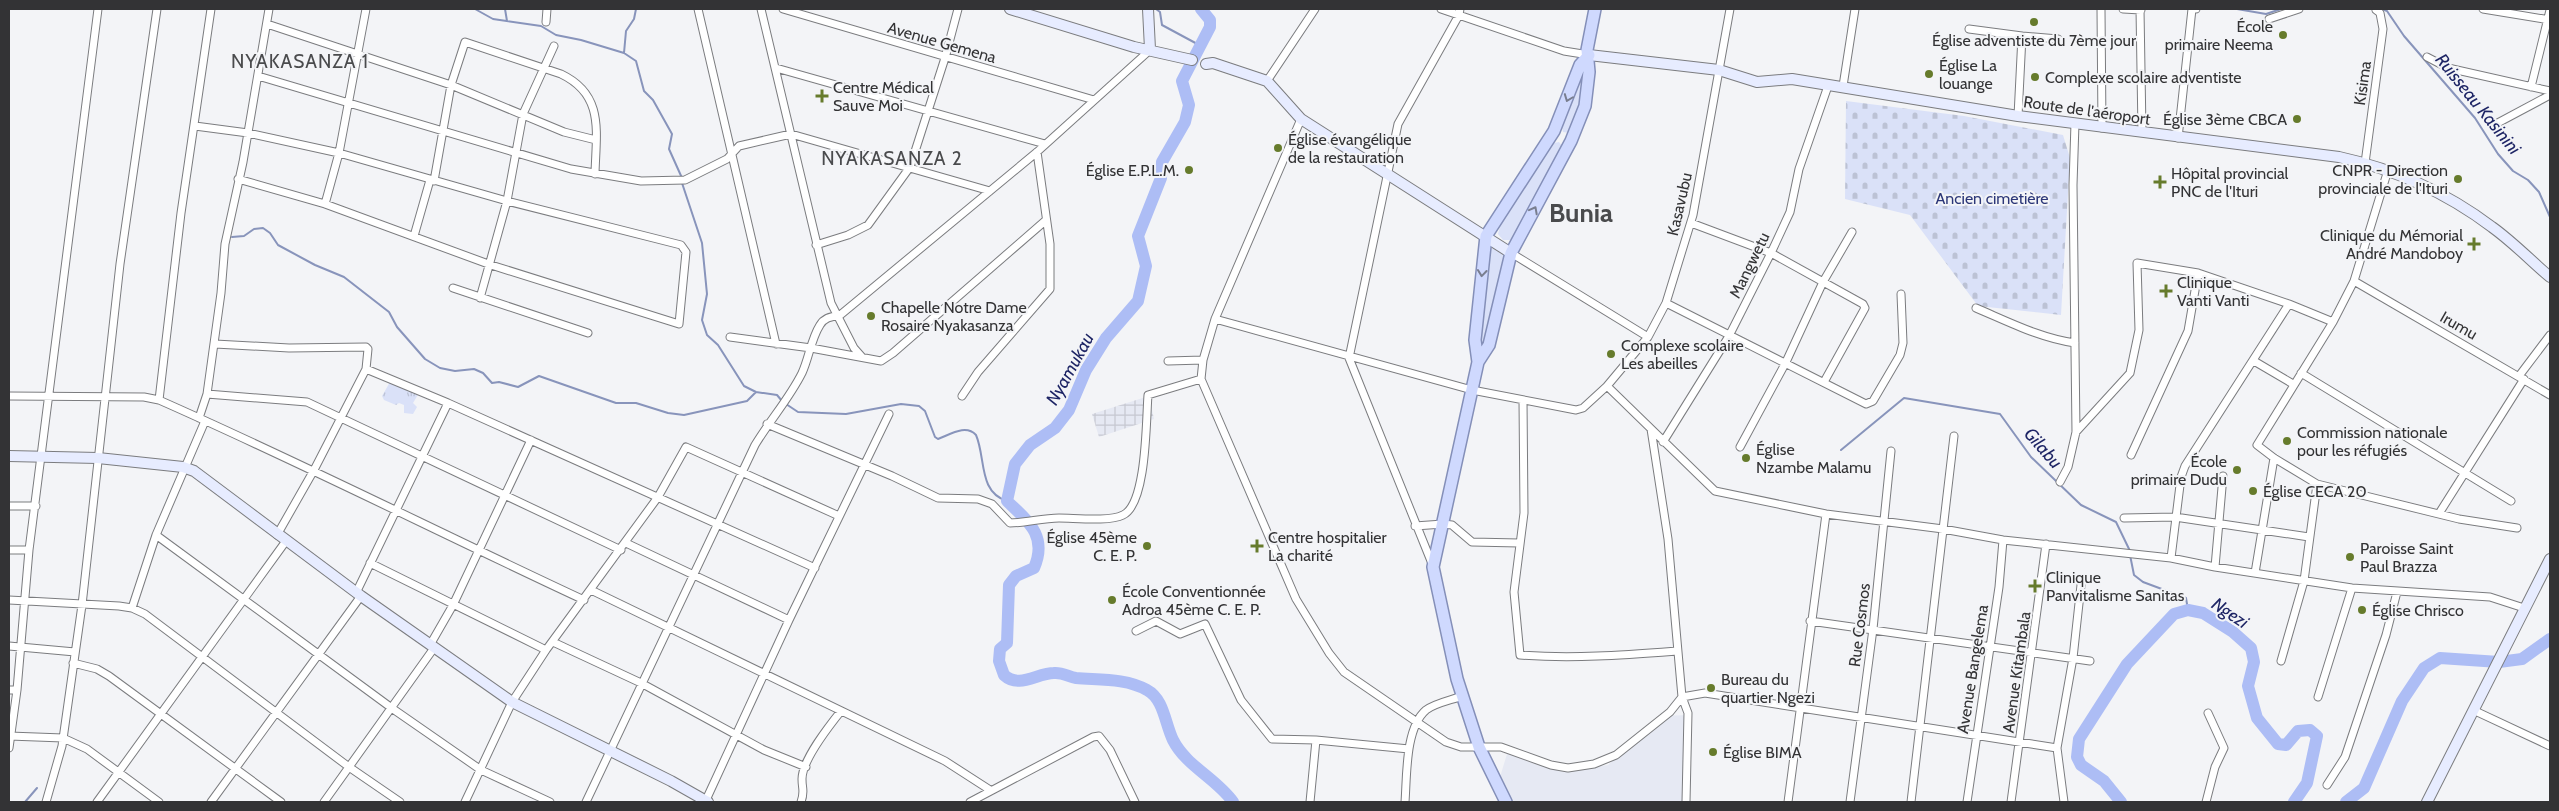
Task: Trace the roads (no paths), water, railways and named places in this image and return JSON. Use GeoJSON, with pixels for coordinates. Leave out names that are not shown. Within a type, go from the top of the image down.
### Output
{"type":"FeatureCollection","features":[{"type":"Feature","properties":{"kind":"main road"},"geometry":{"type":"LineString","coordinates":[[1478,362],[1490,345],[1511,253],[1571,141],[1585,106],[1589,72],[1589,55],[1587,50],[1595,9]]}},
{"type":"Feature","properties":{"kind":"main road"},"geometry":{"type":"LineString","coordinates":[[1506,802],[1479,747],[1462,696],[1433,567],[1478,362],[1475,340],[1486,236],[1554,131],[1580,65],[1589,55]]}},
{"type":"Feature","properties":{"kind":"main road"},"geometry":{"type":"LineString","coordinates":[[1554,131],[1571,141]]}},
{"type":"Feature","properties":{"kind":"street"},"geometry":{"type":"LineString","coordinates":[[9,748],[13,690],[21,647],[29,550],[98,9]]}},
{"type":"Feature","properties":{"kind":"street"},"geometry":{"type":"LineString","coordinates":[[46,802],[63,738],[82,605],[120,264],[157,9]]}},
{"type":"Feature","properties":{"kind":"street"},"geometry":{"type":"LineString","coordinates":[[159,400],[181,213],[211,9]]}},
{"type":"Feature","properties":{"kind":"street"},"geometry":{"type":"LineString","coordinates":[[132,608],[156,536],[202,419],[215,344],[225,244],[248,133],[269,9]]}},
{"type":"Feature","properties":{"kind":"street"},"geometry":{"type":"LineString","coordinates":[[325,204],[339,153],[366,9]]}},
{"type":"Feature","properties":{"kind":"street"},"geometry":{"type":"LineString","coordinates":[[546,22],[548,9]]}},
{"type":"Feature","properties":{"kind":"street"},"geometry":{"type":"LineString","coordinates":[[698,9],[733,151],[776,344]]}},
{"type":"Feature","properties":{"kind":"street"},"geometry":{"type":"LineString","coordinates":[[761,9],[831,303],[840,316],[842,328],[854,348],[863,357]]}},
{"type":"Feature","properties":{"kind":"street","name":"Avenue Gemena"},"geometry":{"type":"LineString","coordinates":[[783,9],[945,58],[1094,100]]}},
{"type":"Feature","properties":{"kind":"street"},"geometry":{"type":"LineString","coordinates":[[816,245],[848,235],[868,225],[910,167],[929,111],[958,9]]}},
{"type":"Feature","properties":{"kind":"street"},"geometry":{"type":"LineString","coordinates":[[1015,9],[1134,47],[1150,49],[1188,59]]}},
{"type":"Feature","properties":{"kind":"street"},"geometry":{"type":"LineString","coordinates":[[1148,9],[1150,49]]}},
{"type":"Feature","properties":{"kind":"street"},"geometry":{"type":"LineString","coordinates":[[1267,81],[1315,9]]}},
{"type":"Feature","properties":{"kind":"street"},"geometry":{"type":"LineString","coordinates":[[1441,9],[1459,12],[1564,51],[1589,55]]}},
{"type":"Feature","properties":{"kind":"street","name":"Kasavubu"},"geometry":{"type":"LineString","coordinates":[[1216,319],[1349,358],[1472,390],[1576,410],[1583,408],[1607,386],[1648,338],[1666,303],[1691,223],[1730,9]]}},
{"type":"Feature","properties":{"kind":"street"},"geometry":{"type":"LineString","coordinates":[[1843,86],[1855,9]]}},
{"type":"Feature","properties":{"kind":"street"},"geometry":{"type":"LineString","coordinates":[[2101,9],[2102,128]]}},
{"type":"Feature","properties":{"kind":"street"},"geometry":{"type":"LineString","coordinates":[[2123,9],[2141,9],[2142,132]]}},
{"type":"Feature","properties":{"kind":"street"},"geometry":{"type":"LineString","coordinates":[[2178,138],[2192,10],[2196,9]]}},
{"type":"Feature","properties":{"kind":"street"},"geometry":{"type":"LineString","coordinates":[[2269,19],[2299,9]]}},
{"type":"Feature","properties":{"kind":"street","name":"Kisima"},"geometry":{"type":"LineString","coordinates":[[2365,163],[2383,28],[2380,13],[2374,9]]}},
{"type":"Feature","properties":{"kind":"street"},"geometry":{"type":"LineString","coordinates":[[2483,9],[2549,20]]}},
{"type":"Feature","properties":{"kind":"street"},"geometry":{"type":"LineString","coordinates":[[2532,87],[2550,10]]}},
{"type":"Feature","properties":{"kind":"street"},"geometry":{"type":"LineString","coordinates":[[1433,567],[1349,358],[1398,124],[1459,12]]}},
{"type":"Feature","properties":{"kind":"street"},"geometry":{"type":"LineString","coordinates":[[266,24],[357,56],[451,85],[564,132],[596,140]]}},
{"type":"Feature","properties":{"kind":"street"},"geometry":{"type":"LineString","coordinates":[[1969,29],[2058,39]]}},
{"type":"Feature","properties":{"kind":"street"},"geometry":{"type":"LineString","coordinates":[[2018,116],[2022,36]]}},
{"type":"Feature","properties":{"kind":"street"},"geometry":{"type":"LineString","coordinates":[[414,236],[432,180],[451,85],[465,42],[575,81],[586,91],[594,108],[596,140],[595,174]]}},
{"type":"Feature","properties":{"kind":"street"},"geometry":{"type":"LineString","coordinates":[[480,298],[491,265],[507,201],[523,114],[542,68],[554,46]]}},
{"type":"Feature","properties":{"kind":"street"},"geometry":{"type":"LineString","coordinates":[[586,802],[609,749],[742,472],[767,424],[785,402],[802,373],[820,324],[829,316],[840,316],[1037,152],[1150,49]]}},
{"type":"Feature","properties":{"kind":"street","name":"Route de l'aéroport"},"geometry":{"type":"LineString","coordinates":[[1589,55],[1719,70],[1757,82],[1792,79],[1828,86],[1843,86],[2018,116],[2178,138],[2339,157],[2365,163],[2388,170],[2458,205],[2493,227],[2550,277]]}},
{"type":"Feature","properties":{"kind":"street"},"geometry":{"type":"LineString","coordinates":[[2427,57],[2448,68],[2550,91]]}},
{"type":"Feature","properties":{"kind":"street"},"geometry":{"type":"LineString","coordinates":[[1206,64],[1213,63],[1267,81],[1301,119],[1648,338]]}},
{"type":"Feature","properties":{"kind":"street"},"geometry":{"type":"LineString","coordinates":[[776,68],[1045,144]]}},
{"type":"Feature","properties":{"kind":"street"},"geometry":{"type":"LineString","coordinates":[[258,76],[515,153],[595,174],[641,181],[682,181],[726,159],[739,146],[791,134],[990,191]]}},
{"type":"Feature","properties":{"kind":"street","name":"Mangwetu"},"geometry":{"type":"LineString","coordinates":[[1663,442],[1729,336],[1772,253],[1790,212],[1799,169],[1828,86]]}},
{"type":"Feature","properties":{"kind":"street"},"geometry":{"type":"LineString","coordinates":[[2492,126],[2550,95]]}},
{"type":"Feature","properties":{"kind":"street"},"geometry":{"type":"LineString","coordinates":[[1301,119],[1216,319],[1203,360],[1201,379],[1296,599],[1329,653],[1344,672],[1446,742],[1461,747],[1501,748],[1568,768],[1594,764],[1616,755],[1670,712],[1682,697],[1705,693],[1800,706],[1861,718],[2057,748]]}},
{"type":"Feature","properties":{"kind":"street"},"geometry":{"type":"LineString","coordinates":[[2060,482],[2068,466],[2076,432],[2073,185],[2075,124]]}},
{"type":"Feature","properties":{"kind":"street"},"geometry":{"type":"LineString","coordinates":[[195,126],[248,133],[339,153],[507,201],[681,245],[686,252],[679,324],[491,265],[325,204],[238,179]]}},
{"type":"Feature","properties":{"kind":"street"},"geometry":{"type":"LineString","coordinates":[[962,396],[978,372],[1050,289],[1050,244],[1045,221],[1037,152]]}},
{"type":"Feature","properties":{"kind":"street"},"geometry":{"type":"LineString","coordinates":[[2388,170],[2354,281],[2333,322],[2257,445],[2274,458],[2317,484],[2440,512],[2460,519],[2517,528]]}},
{"type":"Feature","properties":{"kind":"street"},"geometry":{"type":"LineString","coordinates":[[730,337],[811,348],[881,361],[893,353],[1045,221]]}},
{"type":"Feature","properties":{"kind":"street"},"geometry":{"type":"LineString","coordinates":[[1691,223],[1772,253],[1863,304],[1865,308],[1824,382]]}},
{"type":"Feature","properties":{"kind":"street"},"geometry":{"type":"LineString","coordinates":[[1740,447],[1786,362],[1822,282],[1852,232]]}},
{"type":"Feature","properties":{"kind":"street"},"geometry":{"type":"LineString","coordinates":[[2076,432],[2130,373],[2139,330],[2137,264],[2198,273],[2289,304],[2333,322]]}},
{"type":"Feature","properties":{"kind":"street"},"geometry":{"type":"LineString","coordinates":[[2131,455],[2188,331],[2198,273]]}},
{"type":"Feature","properties":{"kind":"street","name":"Irumu"},"geometry":{"type":"LineString","coordinates":[[2354,281],[2550,395]]}},
{"type":"Feature","properties":{"kind":"street"},"geometry":{"type":"LineString","coordinates":[[453,288],[588,333]]}},
{"type":"Feature","properties":{"kind":"street"},"geometry":{"type":"LineString","coordinates":[[1666,303],[1866,404],[1874,401],[1900,355],[1903,343],[1901,294]]}},
{"type":"Feature","properties":{"kind":"street"},"geometry":{"type":"LineString","coordinates":[[2171,558],[2181,477],[2185,466],[2289,304]]}},
{"type":"Feature","properties":{"kind":"street"},"geometry":{"type":"LineString","coordinates":[[1976,308],[2037,334],[2054,340],[2075,343]]}},
{"type":"Feature","properties":{"kind":"street"},"geometry":{"type":"LineString","coordinates":[[2440,512],[2465,474],[2522,377],[2550,335]]}},
{"type":"Feature","properties":{"kind":"street"},"geometry":{"type":"LineString","coordinates":[[215,344],[289,348],[366,347],[368,350],[366,369],[314,470],[277,535]]}},
{"type":"Feature","properties":{"kind":"street"},"geometry":{"type":"LineString","coordinates":[[1168,361],[1203,360]]}},
{"type":"Feature","properties":{"kind":"street"},"geometry":{"type":"LineString","coordinates":[[2254,361],[2293,384]]}},
{"type":"Feature","properties":{"kind":"street"},"geometry":{"type":"LineString","coordinates":[[366,369],[448,402],[815,568]]}},
{"type":"Feature","properties":{"kind":"street"},"geometry":{"type":"LineString","coordinates":[[2301,373],[2512,501]]}},
{"type":"Feature","properties":{"kind":"street"},"geometry":{"type":"LineString","coordinates":[[767,424],[938,498],[982,500],[992,504],[1010,523],[1025,523],[1040,518],[1123,515],[1132,508],[1142,479],[1148,395],[1201,379]]}},
{"type":"Feature","properties":{"kind":"street"},"geometry":{"type":"LineString","coordinates":[[1607,386],[1716,492],[1826,514],[1943,529],[2004,540],[2171,558],[2214,567],[2352,588],[2490,597],[2524,608]]}},
{"type":"Feature","properties":{"kind":"street"},"geometry":{"type":"LineString","coordinates":[[207,394],[307,402],[621,550]]}},
{"type":"Feature","properties":{"kind":"street"},"geometry":{"type":"LineString","coordinates":[[9,396],[48,398],[144,397],[159,400],[314,470],[396,512],[584,600]]}},
{"type":"Feature","properties":{"kind":"street"},"geometry":{"type":"LineString","coordinates":[[1523,400],[1524,513],[1514,592],[1520,655],[1552,658],[1595,657],[1677,651]]}},
{"type":"Feature","properties":{"kind":"street"},"geometry":{"type":"LineString","coordinates":[[211,802],[319,654],[358,594],[370,563],[448,402]]}},
{"type":"Feature","properties":{"kind":"street"},"geometry":{"type":"LineString","coordinates":[[9,456],[98,458],[184,467],[194,471],[358,594],[512,702],[609,749],[708,802],[789,620],[889,414]]}},
{"type":"Feature","properties":{"kind":"street"},"geometry":{"type":"LineString","coordinates":[[1651,428],[1668,539],[1682,697],[1688,713],[1686,802]]}},
{"type":"Feature","properties":{"kind":"street"},"geometry":{"type":"LineString","coordinates":[[1911,802],[1954,436]]}},
{"type":"Feature","properties":{"kind":"street"},"geometry":{"type":"LineString","coordinates":[[324,802],[393,709],[432,647],[531,440]]}},
{"type":"Feature","properties":{"kind":"street"},"geometry":{"type":"LineString","coordinates":[[464,802],[512,702],[546,650],[658,497],[686,447],[839,516]]}},
{"type":"Feature","properties":{"kind":"street","name":"Rue Cosmos"},"geometry":{"type":"LineString","coordinates":[[1850,802],[1873,629],[1891,451]]}},
{"type":"Feature","properties":{"kind":"street"},"geometry":{"type":"LineString","coordinates":[[2255,573],[2274,458]]}},
{"type":"Feature","properties":{"kind":"street"},"geometry":{"type":"LineString","coordinates":[[2214,567],[2223,476]]}},
{"type":"Feature","properties":{"kind":"street"},"geometry":{"type":"LineString","coordinates":[[2281,662],[2304,581],[2317,484]]}},
{"type":"Feature","properties":{"kind":"street"},"geometry":{"type":"LineString","coordinates":[[9,506],[36,506]]}},
{"type":"Feature","properties":{"kind":"street"},"geometry":{"type":"LineString","coordinates":[[1788,802],[1810,621],[1826,514]]}},
{"type":"Feature","properties":{"kind":"street"},"geometry":{"type":"LineString","coordinates":[[2124,518],[2175,517],[2309,537]]}},
{"type":"Feature","properties":{"kind":"street"},"geometry":{"type":"LineString","coordinates":[[1415,526],[1443,524],[1452,526],[1472,542],[1520,543]]}},
{"type":"Feature","properties":{"kind":"street"},"geometry":{"type":"LineString","coordinates":[[156,536],[393,709],[481,770],[550,802]]}},
{"type":"Feature","properties":{"kind":"street","name":"Avenue Bangelema"},"geometry":{"type":"LineString","coordinates":[[1967,802],[2004,540]]}},
{"type":"Feature","properties":{"kind":"street"},"geometry":{"type":"LineString","coordinates":[[97,802],[286,541]]}},
{"type":"Feature","properties":{"kind":"street"},"geometry":{"type":"LineString","coordinates":[[626,543],[789,620]]}},
{"type":"Feature","properties":{"kind":"street","name":"Avenue Kitambala"},"geometry":{"type":"LineString","coordinates":[[2011,802],[2033,652],[2046,544]]}},
{"type":"Feature","properties":{"kind":"street"},"geometry":{"type":"LineString","coordinates":[[9,550],[29,550]]}},
{"type":"Feature","properties":{"kind":"street"},"geometry":{"type":"LineString","coordinates":[[2427,802],[2550,559]]}},
{"type":"Feature","properties":{"kind":"street"},"geometry":{"type":"LineString","coordinates":[[370,563],[546,650]]}},
{"type":"Feature","properties":{"kind":"street"},"geometry":{"type":"LineString","coordinates":[[2064,802],[2057,748],[2073,658],[2081,584]]}},
{"type":"Feature","properties":{"kind":"street"},"geometry":{"type":"LineString","coordinates":[[2318,697],[2352,588]]}},
{"type":"Feature","properties":{"kind":"street"},"geometry":{"type":"LineString","coordinates":[[591,590],[945,761],[990,790]]}},
{"type":"Feature","properties":{"kind":"street"},"geometry":{"type":"LineString","coordinates":[[2327,785],[2345,757],[2386,635],[2397,592]]}},
{"type":"Feature","properties":{"kind":"street"},"geometry":{"type":"LineString","coordinates":[[9,600],[132,608],[146,614],[349,767],[400,802]]}},
{"type":"Feature","properties":{"kind":"street"},"geometry":{"type":"LineString","coordinates":[[1136,631],[1156,620],[1180,634],[1205,624],[1241,700],[1272,739],[1316,740],[1409,749]]}},
{"type":"Feature","properties":{"kind":"street"},"geometry":{"type":"LineString","coordinates":[[1810,621],[1873,629],[1930,640],[1990,646],[2090,661]]}},
{"type":"Feature","properties":{"kind":"street"},"geometry":{"type":"LineString","coordinates":[[553,642],[641,683],[738,733],[764,750],[806,768]]}},
{"type":"Feature","properties":{"kind":"street"},"geometry":{"type":"LineString","coordinates":[[9,646],[75,652]]}},
{"type":"Feature","properties":{"kind":"street"},"geometry":{"type":"LineString","coordinates":[[73,663],[97,669],[234,770],[281,802]]}},
{"type":"Feature","properties":{"kind":"street"},"geometry":{"type":"LineString","coordinates":[[1405,802],[1409,749],[1415,722],[1427,709],[1462,696]]}},
{"type":"Feature","properties":{"kind":"street"},"geometry":{"type":"LineString","coordinates":[[2473,710],[2550,746]]}},
{"type":"Feature","properties":{"kind":"street"},"geometry":{"type":"LineString","coordinates":[[801,802],[805,790],[802,779],[816,744],[841,711]]}},
{"type":"Feature","properties":{"kind":"street"},"geometry":{"type":"LineString","coordinates":[[2206,802],[2215,767],[2224,748],[2208,713]]}},
{"type":"Feature","properties":{"kind":"street"},"geometry":{"type":"LineString","coordinates":[[10,736],[63,738],[87,749],[159,802]]}},
{"type":"Feature","properties":{"kind":"street"},"geometry":{"type":"LineString","coordinates":[[970,802],[1093,737],[1099,736],[1110,750],[1135,802]]}},
{"type":"Feature","properties":{"kind":"street"},"geometry":{"type":"LineString","coordinates":[[1310,802],[1316,740]]}},
{"type":"Feature","properties":{"kind":"waterway"},"geometry":{"type":"LineString","coordinates":[[475,9],[493,19],[541,26],[556,35],[581,40],[624,53],[636,61],[644,91],[653,100],[672,134],[669,149],[682,178]]}},
{"type":"Feature","properties":{"kind":"waterway"},"geometry":{"type":"LineString","coordinates":[[505,9],[507,21]]}},
{"type":"Feature","properties":{"kind":"waterway"},"geometry":{"type":"LineString","coordinates":[[624,53],[626,31],[634,19],[636,9]]}},
{"type":"Feature","properties":{"kind":"waterway"},"geometry":{"type":"LineString","coordinates":[[1156,9],[1160,12],[1162,25],[1201,46]]}},
{"type":"Feature","properties":{"kind":"waterway","name":"Nyamukau"},"geometry":{"type":"LineString","coordinates":[[1201,9],[1210,20],[1210,27],[1182,81],[1189,105],[1185,122],[1162,162],[1161,178],[1138,236],[1146,266],[1138,301],[1106,338],[1086,370],[1069,410],[1055,428],[1030,445],[1015,464],[1007,501],[1034,530],[1039,547],[1034,568],[1016,576],[1009,585],[1007,643],[1000,649],[999,661],[1004,675],[1016,681],[1057,673],[1076,678],[1121,681],[1147,690],[1153,694],[1161,706],[1170,734],[1179,749],[1193,765],[1219,786],[1233,802]]}},
{"type":"Feature","properties":{"kind":"waterway"},"geometry":{"type":"LineString","coordinates":[[2237,9],[2266,14],[2281,9]]}},
{"type":"Feature","properties":{"kind":"waterway","name":"Ruisseau Kasinini"},"geometry":{"type":"LineString","coordinates":[[2382,9],[2387,11],[2404,36],[2475,118],[2498,154],[2513,171],[2528,180],[2539,192],[2550,217]]}},
{"type":"Feature","properties":{"kind":"waterway"},"geometry":{"type":"LineString","coordinates":[[682,183],[702,243],[707,294],[702,320],[707,335],[718,345],[744,386],[756,392],[777,395],[782,401]]}},
{"type":"Feature","properties":{"kind":"waterway"},"geometry":{"type":"LineString","coordinates":[[232,237],[244,236],[254,229],[263,228],[270,233],[278,245],[315,265],[344,277],[389,312],[397,327],[425,359],[440,368],[455,371],[474,369],[483,373],[492,383],[499,382],[518,387],[539,376],[616,403],[636,403],[668,413],[684,415],[747,401],[756,392]]}},
{"type":"Feature","properties":{"kind":"waterway","name":"Gilabu"},"geometry":{"type":"LineString","coordinates":[[1841,450],[1904,398],[2000,414],[2031,457],[2081,505],[2116,522],[2130,551]]}},
{"type":"Feature","properties":{"kind":"waterway"},"geometry":{"type":"LineString","coordinates":[[786,404],[798,412],[846,414],[901,404],[919,406],[925,411],[935,437],[938,439],[963,430],[968,430],[976,435],[987,482],[991,490],[998,497],[1007,501]]}},
{"type":"Feature","properties":{"kind":"waterway","name":"Gilabu"},"geometry":{"type":"LineString","coordinates":[[2130,555],[2134,575],[2143,582],[2186,598],[2188,610]]}},
{"type":"Feature","properties":{"kind":"waterway","name":"Ngezi"},"geometry":{"type":"LineString","coordinates":[[2121,802],[2104,781],[2081,765],[2077,757],[2079,739],[2127,664],[2174,614],[2188,610],[2203,613],[2233,632],[2251,648],[2254,662],[2248,686],[2257,718],[2278,744],[2286,745],[2298,731],[2310,730],[2317,736],[2307,783],[2294,802]]}},
{"type":"Feature","properties":{"kind":"waterway","name":"Ngezi"},"geometry":{"type":"LineString","coordinates":[[2346,802],[2364,788],[2402,701],[2424,668],[2440,658],[2499,662],[2522,659],[2550,639]]}},
{"type":"Feature","properties":{"kind":"waterway"},"geometry":{"type":"LineString","coordinates":[[25,802],[37,788]]}},
{"type":"Feature","properties":{"kind":"place","name":"Église adventiste du 7ème jour"},"geometry":{"type":"Point","coordinates":[2034,22]}},
{"type":"Feature","properties":{"kind":"place","name":"École primaire Neema"},"geometry":{"type":"Point","coordinates":[2283,35]}},
{"type":"Feature","properties":{"kind":"place","name":"Église La louange"},"geometry":{"type":"Point","coordinates":[1929,74]}},
{"type":"Feature","properties":{"kind":"place","name":"Complexe scolaire adventiste"},"geometry":{"type":"Point","coordinates":[2035,77]}},
{"type":"Feature","properties":{"kind":"place","name":"Centre Médical Sauve Moi"},"geometry":{"type":"Point","coordinates":[822,96]}},
{"type":"Feature","properties":{"kind":"place","name":"Église 3ème CBCA"},"geometry":{"type":"Point","coordinates":[2297,119]}},
{"type":"Feature","properties":{"kind":"place","name":"Église évangélique de la restauration"},"geometry":{"type":"Point","coordinates":[1278,148]}},
{"type":"Feature","properties":{"kind":"place","name":"Église E.P.L.M."},"geometry":{"type":"Point","coordinates":[1189,170]}},
{"type":"Feature","properties":{"kind":"place","name":"CNPR - Direction provinciale de l'Ituri"},"geometry":{"type":"Point","coordinates":[2458,179]}},
{"type":"Feature","properties":{"kind":"place","name":"Hôpital provincial PNC de l'Ituri"},"geometry":{"type":"Point","coordinates":[2160,182]}},
{"type":"Feature","properties":{"kind":"place","name":"Clinique du Mémorial André Mandoboy"},"geometry":{"type":"Point","coordinates":[2474,244]}},
{"type":"Feature","properties":{"kind":"place","name":"Clinique Vanti Vanti"},"geometry":{"type":"Point","coordinates":[2166,291]}},
{"type":"Feature","properties":{"kind":"place","name":"Chapelle Notre Dame Rosaire Nyakasanza"},"geometry":{"type":"Point","coordinates":[871,316]}},
{"type":"Feature","properties":{"kind":"place","name":"Complexe scolaire Les abeilles"},"geometry":{"type":"Point","coordinates":[1611,354]}},
{"type":"Feature","properties":{"kind":"place","name":"Commission nationale pour les réfugiés"},"geometry":{"type":"Point","coordinates":[2287,441]}},
{"type":"Feature","properties":{"kind":"place","name":"Église Nzambe Malamu"},"geometry":{"type":"Point","coordinates":[1746,458]}},
{"type":"Feature","properties":{"kind":"place","name":"École primaire Dudu"},"geometry":{"type":"Point","coordinates":[2237,470]}},
{"type":"Feature","properties":{"kind":"place","name":"Église CECA 20"},"geometry":{"type":"Point","coordinates":[2253,491]}},
{"type":"Feature","properties":{"kind":"place","name":"Église 45ème C. E. P."},"geometry":{"type":"Point","coordinates":[1147,546]}},
{"type":"Feature","properties":{"kind":"place","name":"Centre hospitalier La charité"},"geometry":{"type":"Point","coordinates":[1257,546]}},
{"type":"Feature","properties":{"kind":"place","name":"Paroisse Saint Paul Brazza"},"geometry":{"type":"Point","coordinates":[2350,557]}},
{"type":"Feature","properties":{"kind":"place","name":"Clinique Panvitalisme Sanitas"},"geometry":{"type":"Point","coordinates":[2035,586]}},
{"type":"Feature","properties":{"kind":"place","name":"École Conventionnée Adroa 45ème C. E. P."},"geometry":{"type":"Point","coordinates":[1112,600]}},
{"type":"Feature","properties":{"kind":"place","name":"Église Chrisco"},"geometry":{"type":"Point","coordinates":[2362,610]}},
{"type":"Feature","properties":{"kind":"place","name":"Bureau du quartier Ngezi"},"geometry":{"type":"Point","coordinates":[1711,688]}},
{"type":"Feature","properties":{"kind":"place","name":"Église BIMA"},"geometry":{"type":"Point","coordinates":[1713,752]}},
{"type":"Feature","properties":{"kind":"district","name":"NYAKASANZA 1"},"geometry":{"type":"Point","coordinates":[300,61]}},
{"type":"Feature","properties":{"kind":"district","name":"NYAKASANZA 2"},"geometry":{"type":"Point","coordinates":[892,158]}},
{"type":"Feature","properties":{"kind":"district","name":"Bunia"},"geometry":{"type":"Point","coordinates":[1581,213]}},
{"type":"Feature","properties":{"kind":"park label","name":"Ancien cimetière"},"geometry":{"type":"Point","coordinates":[1992,198]}}]}
